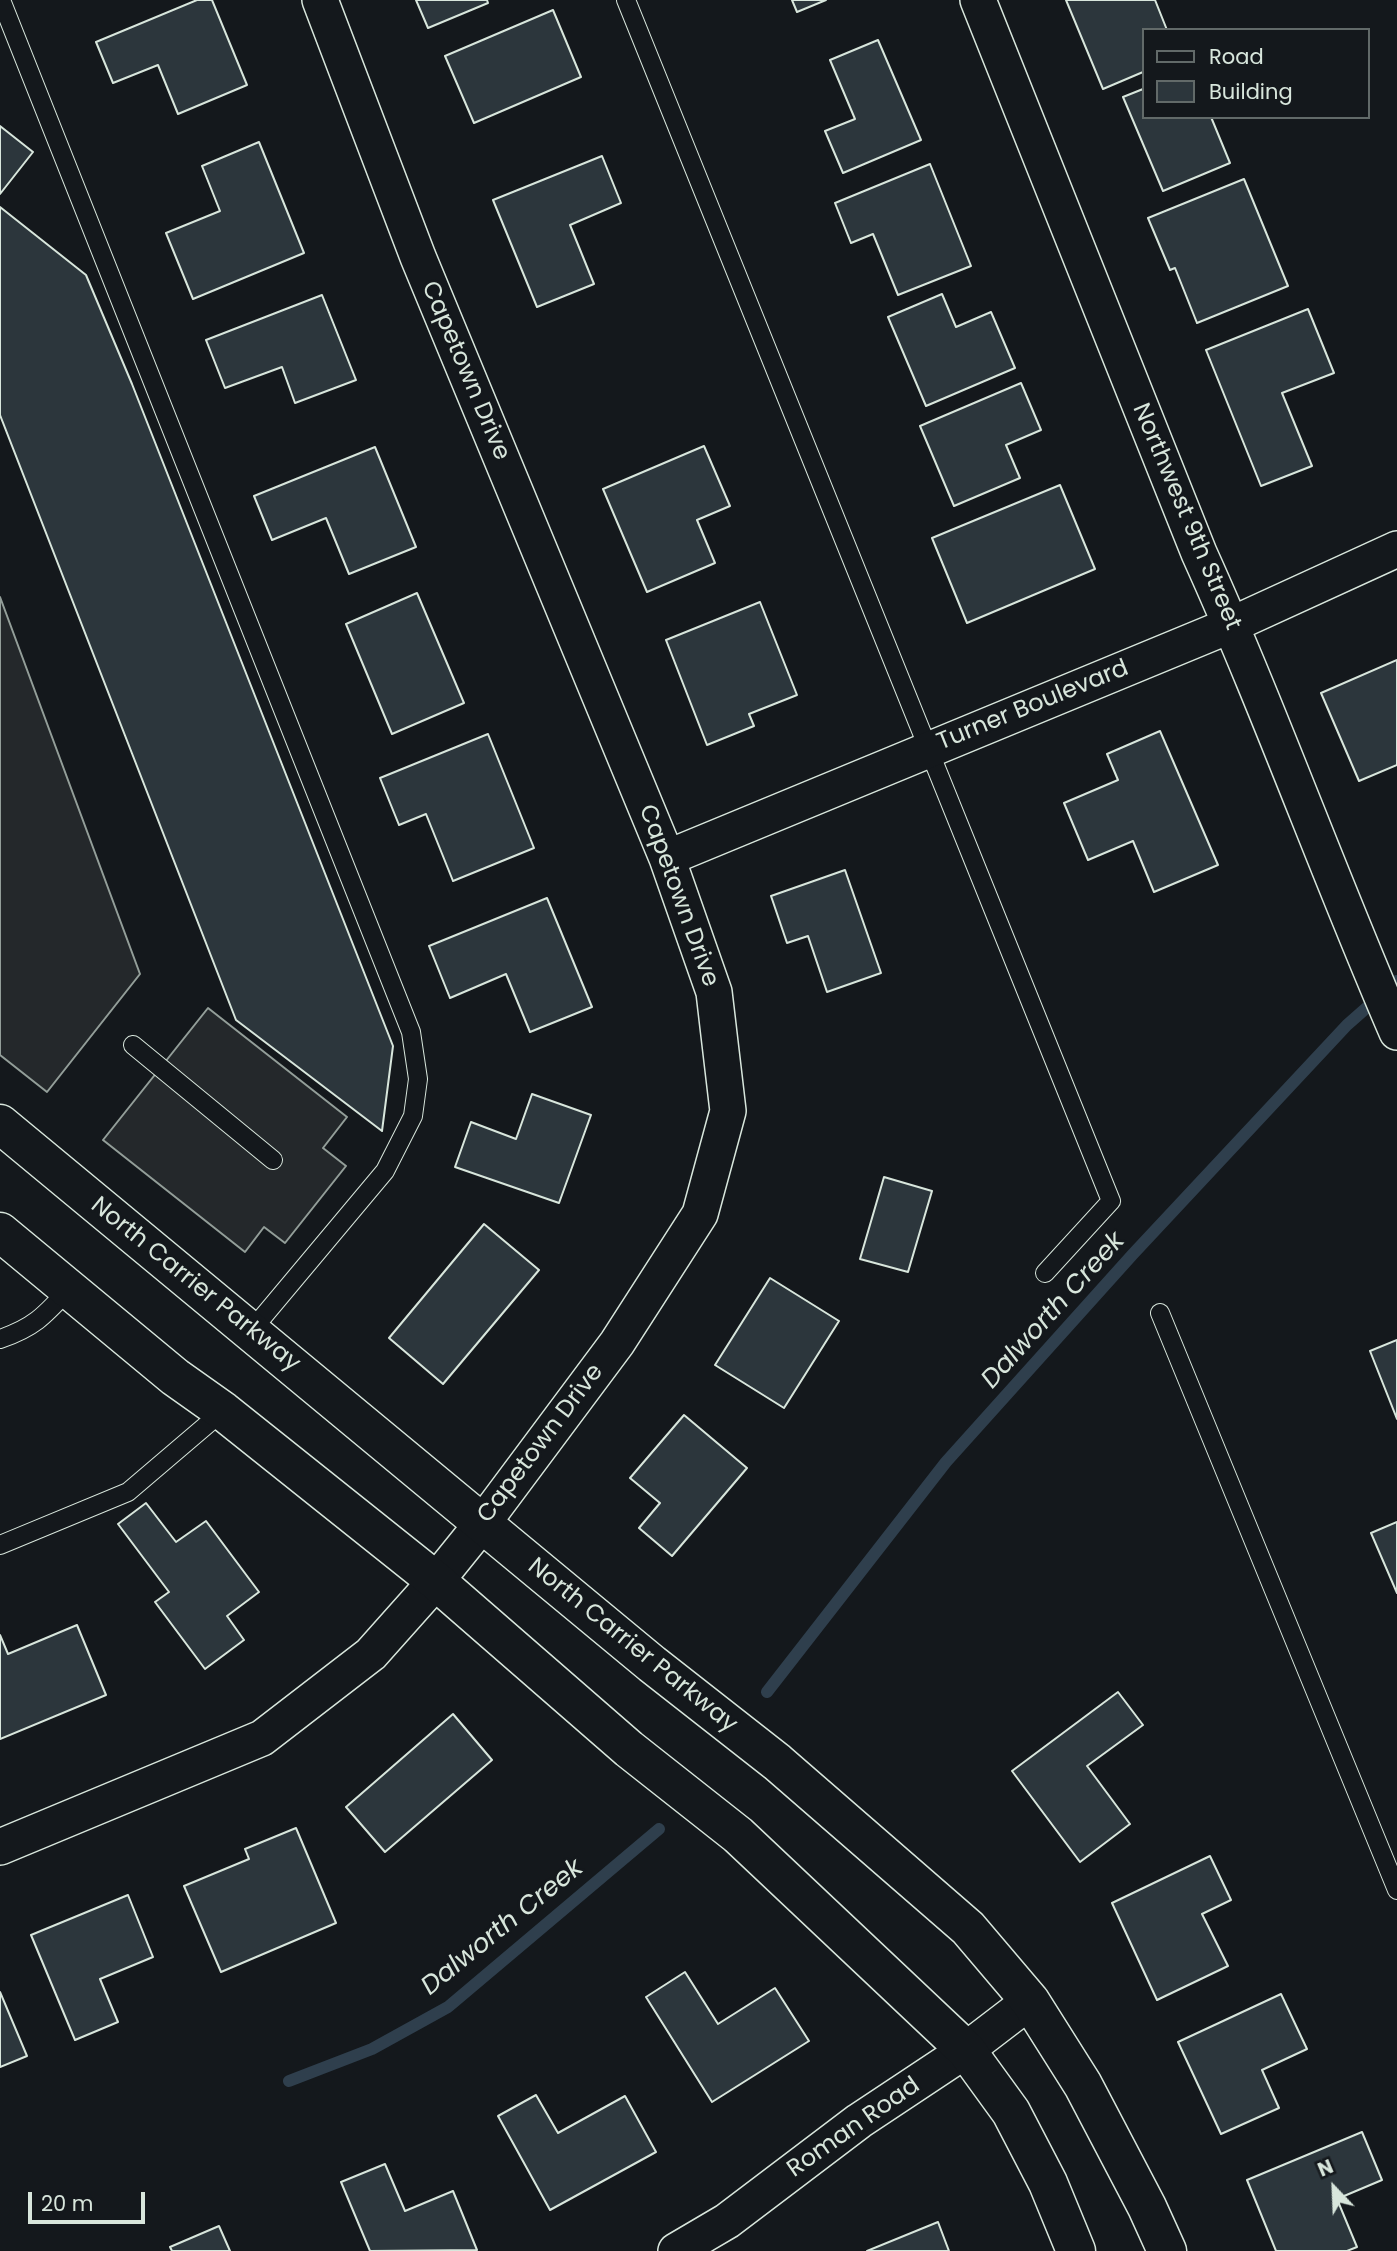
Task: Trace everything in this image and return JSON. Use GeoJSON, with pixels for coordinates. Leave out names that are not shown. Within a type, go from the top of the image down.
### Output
{"type":"FeatureCollection","features":[{"type":"Feature","properties":{"kind":"main road","name":"North Carrier Parkway"},"geometry":{"type":"LineString","coordinates":[[0,1124],[661,1672],[777,1762],[968,1928],[1030,2001],[1083,2085],[1167,2251]]}},
{"type":"Feature","properties":{"kind":"main road"},"geometry":{"type":"LineString","coordinates":[[0,1232],[175,1377],[223,1411],[436,1581],[629,1749],[738,1835],[966,2050],[1011,2112],[1048,2183],[1076,2251]]}},
{"type":"Feature","properties":{"kind":"street","name":"Capetown Drive"},"geometry":{"type":"LineString","coordinates":[[0,1847],[262,1738],[372,1654],[482,1524],[617,1343],[700,1214],[728,1111],[714,992],[667,858],[418,257],[320,0]]}},
{"type":"Feature","properties":{"kind":"street","name":"Northwest 9th Street"},"geometry":{"type":"LineString","coordinates":[[978,0],[1199,553],[1397,1032]]}},
{"type":"Feature","properties":{"kind":"street","name":"Turner Boulevard"},"geometry":{"type":"LineString","coordinates":[[667,858],[1231,625],[1397,549]]}},
{"type":"Feature","properties":{"kind":"street","name":"Roman Road"},"geometry":{"type":"LineString","coordinates":[[676,2251],[726,2221],[859,2121],[966,2050],[1030,2001]]}},
{"type":"Feature","properties":{"kind":"lane"},"geometry":{"type":"LineString","coordinates":[[1,0],[411,1032],[418,1079],[413,1116],[385,1171],[251,1331]]}},
{"type":"Feature","properties":{"kind":"lane"},"geometry":{"type":"LineString","coordinates":[[626,0],[1111,1202],[1045,1273]]}},
{"type":"Feature","properties":{"kind":"lane"},"geometry":{"type":"LineString","coordinates":[[132,1045],[272,1160]]}},
{"type":"Feature","properties":{"kind":"lane"},"geometry":{"type":"LineString","coordinates":[[0,1339],[23,1331],[41,1319],[69,1289]]}},
{"type":"Feature","properties":{"kind":"lane"},"geometry":{"type":"LineString","coordinates":[[1160,1313],[1397,1890]]}},
{"type":"Feature","properties":{"kind":"lane"},"geometry":{"type":"LineString","coordinates":[[0,1545],[128,1492],[223,1411]]}},
{"type":"Feature","properties":{"kind":"shaded area"},"geometry":{"type":"Polygon","coordinates":[[[0,597],[140,974],[47,1092],[0,1055],[0,597]]]}},
{"type":"Feature","properties":{"kind":"shaded area"},"geometry":{"type":"Polygon","coordinates":[[[208,1008],[347,1117],[323,1148],[346,1166],[285,1243],[264,1227],[245,1252],[103,1140],[208,1008]]]}},
{"type":"Feature","properties":{"kind":"building"},"geometry":{"type":"Polygon","coordinates":[[[197,0],[212,0],[247,85],[178,114],[158,65],[113,83],[96,42],[197,0]]]}},
{"type":"Feature","properties":{"kind":"building"},"geometry":{"type":"Polygon","coordinates":[[[416,0],[487,0],[488,3],[428,28],[416,0]]]}},
{"type":"Feature","properties":{"kind":"building"},"geometry":{"type":"Polygon","coordinates":[[[792,0],[826,0],[797,12],[792,0]]]}},
{"type":"Feature","properties":{"kind":"building"},"geometry":{"type":"Polygon","coordinates":[[[1066,0],[1155,0],[1166,28],[1142,28],[1142,72],[1103,89],[1066,0]]]}},
{"type":"Feature","properties":{"kind":"building"},"geometry":{"type":"Polygon","coordinates":[[[553,10],[581,77],[474,123],[445,56],[553,10]]]}},
{"type":"Feature","properties":{"kind":"building"},"geometry":{"type":"Polygon","coordinates":[[[878,40],[921,140],[843,173],[825,131],[855,119],[830,60],[878,40]]]}},
{"type":"Feature","properties":{"kind":"building"},"geometry":{"type":"Polygon","coordinates":[[[1142,89],[1142,119],[1212,119],[1230,163],[1163,191],[1123,97],[1142,89]]]}},
{"type":"Feature","properties":{"kind":"building"},"geometry":{"type":"Polygon","coordinates":[[[0,126],[33,152],[0,194],[0,126]]]}},
{"type":"Feature","properties":{"kind":"building"},"geometry":{"type":"Polygon","coordinates":[[[259,142],[304,253],[193,299],[166,233],[220,211],[202,166],[259,142]]]}},
{"type":"Feature","properties":{"kind":"building"},"geometry":{"type":"Polygon","coordinates":[[[602,156],[621,203],[570,225],[594,284],[537,307],[493,200],[602,156]]]}},
{"type":"Feature","properties":{"kind":"building"},"geometry":{"type":"Polygon","coordinates":[[[930,164],[971,266],[898,295],[873,234],[851,243],[835,203],[930,164]]]}},
{"type":"Feature","properties":{"kind":"building"},"geometry":{"type":"Polygon","coordinates":[[[1244,179],[1288,286],[1197,323],[1175,268],[1170,270],[1148,218],[1244,179]]]}},
{"type":"Feature","properties":{"kind":"building"},"geometry":{"type":"Polygon","coordinates":[[[0,207],[86,275],[132,384],[393,1046],[382,1131],[236,1020],[0,415],[0,207]]]}},
{"type":"Feature","properties":{"kind":"building"},"geometry":{"type":"Polygon","coordinates":[[[942,294],[956,327],[991,312],[1015,368],[926,406],[888,317],[942,294]]]}},
{"type":"Feature","properties":{"kind":"building"},"geometry":{"type":"Polygon","coordinates":[[[322,295],[356,380],[295,403],[282,367],[225,388],[206,340],[322,295]]]}},
{"type":"Feature","properties":{"kind":"building"},"geometry":{"type":"Polygon","coordinates":[[[1308,309],[1334,373],[1282,393],[1312,466],[1261,486],[1206,350],[1308,309]]]}},
{"type":"Feature","properties":{"kind":"building"},"geometry":{"type":"Polygon","coordinates":[[[1021,383],[1041,430],[1006,445],[1020,478],[954,506],[920,426],[1021,383]]]}},
{"type":"Feature","properties":{"kind":"building"},"geometry":{"type":"Polygon","coordinates":[[[704,446],[730,506],[697,520],[715,563],[647,592],[603,489],[704,446]]]}},
{"type":"Feature","properties":{"kind":"building"},"geometry":{"type":"Polygon","coordinates":[[[375,447],[416,547],[349,574],[326,518],[272,540],[254,496],[375,447]]]}},
{"type":"Feature","properties":{"kind":"building"},"geometry":{"type":"Polygon","coordinates":[[[1060,485],[1095,569],[967,623],[932,538],[1060,485]]]}},
{"type":"Feature","properties":{"kind":"building"},"geometry":{"type":"Polygon","coordinates":[[[417,593],[464,703],[392,734],[346,624],[417,593]]]}},
{"type":"Feature","properties":{"kind":"building"},"geometry":{"type":"Polygon","coordinates":[[[760,602],[797,695],[749,714],[754,726],[707,745],[666,640],[760,602]]]}},
{"type":"Feature","properties":{"kind":"building"},"geometry":{"type":"Polygon","coordinates":[[[1397,660],[1397,765],[1359,781],[1321,693],[1397,660]]]}},
{"type":"Feature","properties":{"kind":"building"},"geometry":{"type":"Polygon","coordinates":[[[1160,731],[1218,865],[1154,892],[1133,841],[1088,860],[1064,803],[1118,780],[1107,754],[1160,731]]]}},
{"type":"Feature","properties":{"kind":"building"},"geometry":{"type":"Polygon","coordinates":[[[488,734],[534,848],[453,881],[426,814],[399,825],[380,778],[488,734]]]}},
{"type":"Feature","properties":{"kind":"building"},"geometry":{"type":"Polygon","coordinates":[[[845,870],[881,973],[827,992],[808,936],[787,943],[771,896],[845,870]]]}},
{"type":"Feature","properties":{"kind":"building"},"geometry":{"type":"Polygon","coordinates":[[[547,898],[592,1007],[530,1032],[506,974],[450,998],[429,946],[547,898]]]}},
{"type":"Feature","properties":{"kind":"building"},"geometry":{"type":"Polygon","coordinates":[[[532,1094],[591,1115],[559,1203],[455,1167],[471,1122],[516,1139],[532,1094]]]}},
{"type":"Feature","properties":{"kind":"building"},"geometry":{"type":"Polygon","coordinates":[[[884,1177],[932,1191],[908,1272],[860,1259],[884,1177]]]}},
{"type":"Feature","properties":{"kind":"building"},"geometry":{"type":"Polygon","coordinates":[[[484,1224],[539,1270],[443,1384],[389,1338],[484,1224]]]}},
{"type":"Feature","properties":{"kind":"building"},"geometry":{"type":"Polygon","coordinates":[[[770,1278],[839,1321],[784,1408],[715,1365],[770,1278]]]}},
{"type":"Feature","properties":{"kind":"building"},"geometry":{"type":"Polygon","coordinates":[[[1397,1340],[1397,1419],[1370,1351],[1397,1340]]]}},
{"type":"Feature","properties":{"kind":"building"},"geometry":{"type":"Polygon","coordinates":[[[684,1415],[747,1468],[672,1556],[639,1528],[660,1503],[630,1478],[684,1415]]]}},
{"type":"Feature","properties":{"kind":"building"},"geometry":{"type":"Polygon","coordinates":[[[146,1503],[176,1542],[206,1521],[259,1592],[227,1616],[244,1640],[205,1669],[155,1602],[169,1592],[118,1524],[146,1503]]]}},
{"type":"Feature","properties":{"kind":"building"},"geometry":{"type":"Polygon","coordinates":[[[1397,1522],[1397,1593],[1371,1533],[1397,1522]]]}},
{"type":"Feature","properties":{"kind":"building"},"geometry":{"type":"Polygon","coordinates":[[[77,1625],[106,1695],[0,1739],[0,1635],[8,1654],[77,1625]]]}},
{"type":"Feature","properties":{"kind":"building"},"geometry":{"type":"Polygon","coordinates":[[[1118,1692],[1143,1725],[1087,1766],[1130,1824],[1080,1862],[1012,1771],[1118,1692]]]}},
{"type":"Feature","properties":{"kind":"building"},"geometry":{"type":"Polygon","coordinates":[[[453,1714],[492,1760],[385,1852],[346,1807],[453,1714]]]}},
{"type":"Feature","properties":{"kind":"building"},"geometry":{"type":"Polygon","coordinates":[[[296,1828],[336,1923],[221,1972],[184,1886],[249,1859],[245,1849],[296,1828]]]}},
{"type":"Feature","properties":{"kind":"building"},"geometry":{"type":"Polygon","coordinates":[[[1210,1856],[1231,1900],[1202,1914],[1228,1966],[1157,2000],[1112,1903],[1210,1856]]]}},
{"type":"Feature","properties":{"kind":"building"},"geometry":{"type":"Polygon","coordinates":[[[128,1895],[153,1957],[100,1979],[118,2022],[75,2040],[31,1935],[128,1895]]]}},
{"type":"Feature","properties":{"kind":"building"},"geometry":{"type":"Polygon","coordinates":[[[685,1972],[718,2024],[775,1988],[809,2041],[712,2102],[646,1997],[685,1972]]]}},
{"type":"Feature","properties":{"kind":"building"},"geometry":{"type":"Polygon","coordinates":[[[0,1992],[27,2056],[0,2067],[0,1992]]]}},
{"type":"Feature","properties":{"kind":"building"},"geometry":{"type":"Polygon","coordinates":[[[1281,1994],[1307,2049],[1262,2070],[1279,2108],[1221,2134],[1178,2042],[1281,1994]]]}},
{"type":"Feature","properties":{"kind":"building"},"geometry":{"type":"Polygon","coordinates":[[[536,2095],[558,2133],[625,2096],[656,2152],[550,2210],[498,2116],[536,2095]]]}},
{"type":"Feature","properties":{"kind":"building"},"geometry":{"type":"Polygon","coordinates":[[[1362,2132],[1382,2180],[1337,2199],[1357,2247],[1347,2251],[1276,2251],[1247,2180],[1362,2132]]]}},
{"type":"Feature","properties":{"kind":"building"},"geometry":{"type":"Polygon","coordinates":[[[385,2164],[405,2211],[453,2191],[477,2250],[370,2251],[341,2182],[385,2164]]]}},
{"type":"Feature","properties":{"kind":"building"},"geometry":{"type":"Polygon","coordinates":[[[938,2222],[949,2251],[867,2251],[938,2222]]]}},
{"type":"Feature","properties":{"kind":"building"},"geometry":{"type":"Polygon","coordinates":[[[219,2226],[230,2251],[172,2251],[170,2247],[219,2226]]]}},
{"type":"Feature","properties":{"kind":"waterway","name":"Dalworth Creek"},"geometry":{"type":"LineString","coordinates":[[767,1692],[946,1462],[1133,1254],[1347,1025],[1397,981]]}},
{"type":"Feature","properties":{"kind":"waterway","name":"Dalworth Creek"},"geometry":{"type":"LineString","coordinates":[[289,2081],[372,2049],[448,2007],[659,1829]]}}]}
